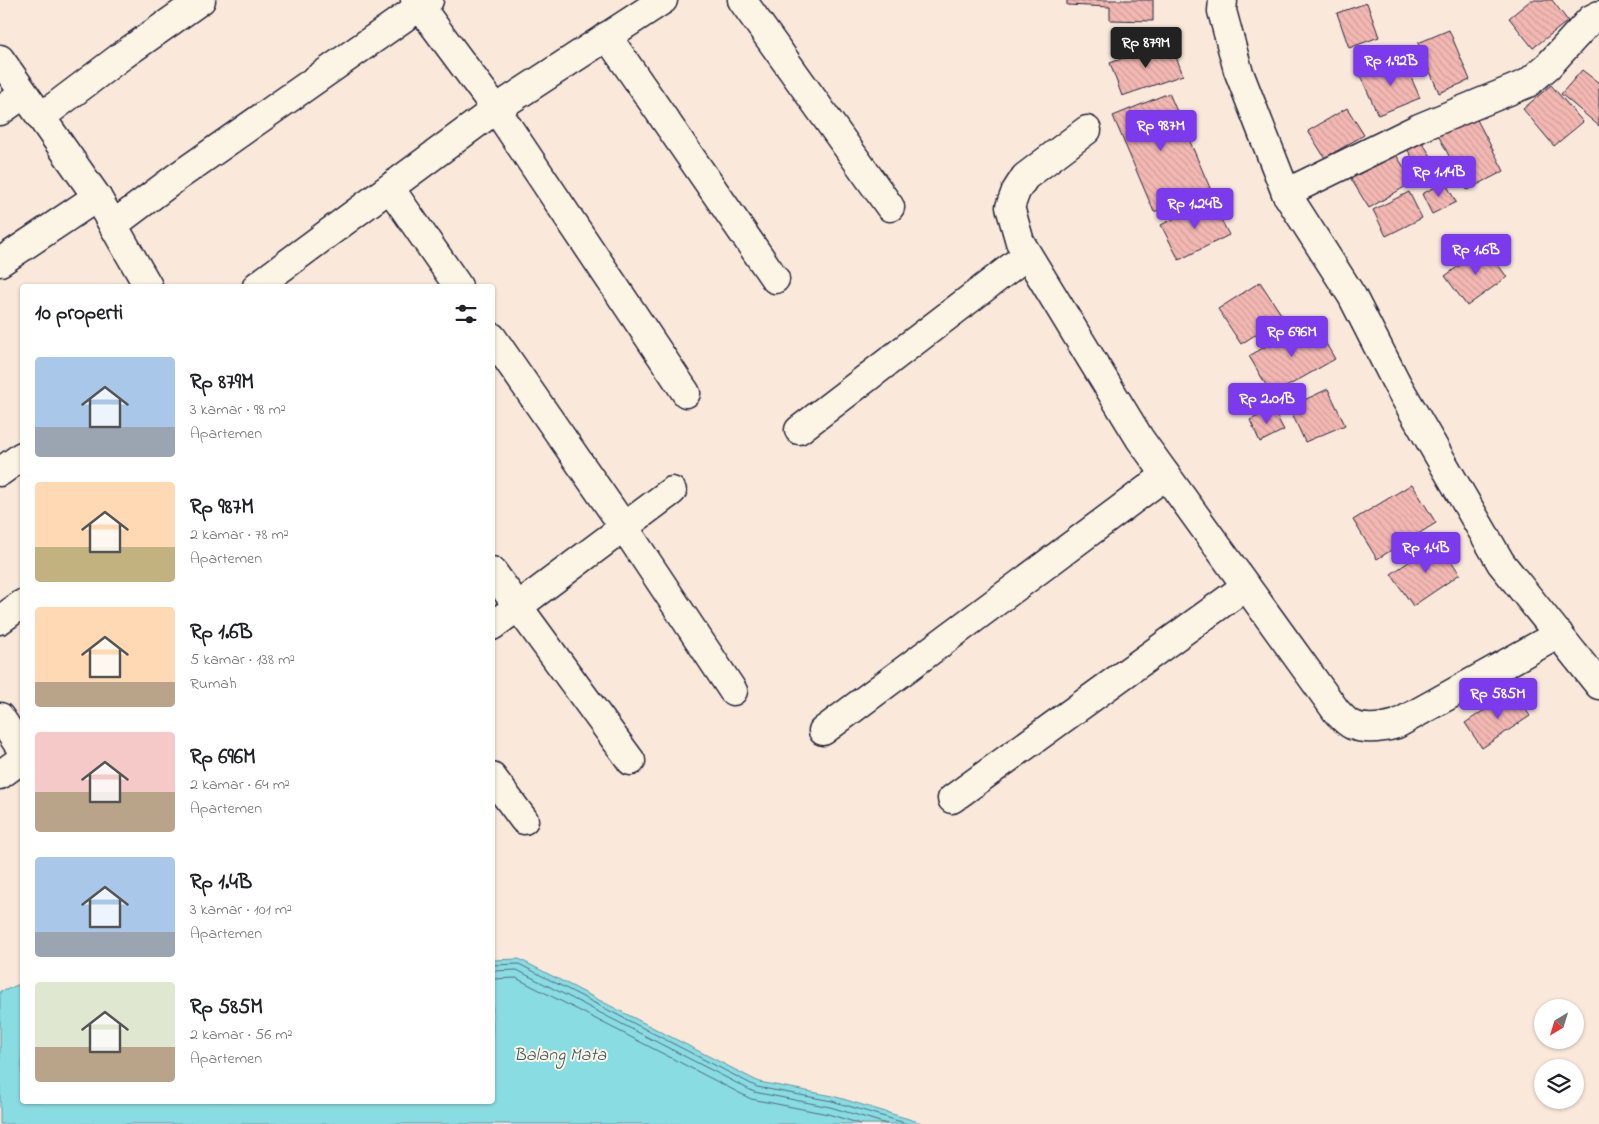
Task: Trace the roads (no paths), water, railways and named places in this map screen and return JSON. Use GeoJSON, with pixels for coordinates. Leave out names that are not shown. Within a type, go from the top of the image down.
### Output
{"type":"FeatureCollection","features":[{"type":"Feature","properties":{"kind":"street"},"geometry":{"type":"LineString","coordinates":[[42,118],[123,55],[201,0]]}},
{"type":"Feature","properties":{"kind":"street"},"geometry":{"type":"LineString","coordinates":[[272,282],[390,188],[496,110],[663,0]]}},
{"type":"Feature","properties":{"kind":"street"},"geometry":{"type":"LineString","coordinates":[[742,0],[890,207]]}},
{"type":"Feature","properties":{"kind":"street"},"geometry":{"type":"LineString","coordinates":[[1223,0],[1222,10],[1238,70],[1286,193],[1352,296],[1397,384],[1501,563],[1599,685]]}},
{"type":"Feature","properties":{"kind":"street"},"geometry":{"type":"LineString","coordinates":[[113,225],[177,176],[421,2],[686,393]]}},
{"type":"Feature","properties":{"kind":"street"},"geometry":{"type":"LineString","coordinates":[[1286,193],[1419,128],[1528,83],[1548,66],[1591,19],[1599,15]]}},
{"type":"Feature","properties":{"kind":"street"},"geometry":{"type":"LineString","coordinates":[[607,36],[775,279]]}},
{"type":"Feature","properties":{"kind":"street"},"geometry":{"type":"LineString","coordinates":[[0,59],[97,197],[147,284]]}},
{"type":"Feature","properties":{"kind":"street"},"geometry":{"type":"LineString","coordinates":[[0,111],[24,94]]}},
{"type":"Feature","properties":{"kind":"street"},"geometry":{"type":"LineString","coordinates":[[1087,130],[1025,177],[1016,191],[1010,207],[1020,242],[1140,439],[1337,712],[1351,725],[1382,729],[1397,724],[1559,634]]}},
{"type":"Feature","properties":{"kind":"street"},"geometry":{"type":"LineString","coordinates":[[390,188],[457,284]]}},
{"type":"Feature","properties":{"kind":"street"},"geometry":{"type":"LineString","coordinates":[[0,262],[97,197]]}},
{"type":"Feature","properties":{"kind":"street"},"geometry":{"type":"LineString","coordinates":[[799,430],[1027,254]]}},
{"type":"Feature","properties":{"kind":"street"},"geometry":{"type":"LineString","coordinates":[[495,341],[624,527],[733,690]]}},
{"type":"Feature","properties":{"kind":"street"},"geometry":{"type":"LineString","coordinates":[[0,472],[20,457]]}},
{"type":"Feature","properties":{"kind":"street"},"geometry":{"type":"LineString","coordinates":[[822,731],[1166,475]]}},
{"type":"Feature","properties":{"kind":"street"},"geometry":{"type":"LineString","coordinates":[[495,624],[672,491]]}},
{"type":"Feature","properties":{"kind":"street"},"geometry":{"type":"LineString","coordinates":[[495,575],[631,761]]}},
{"type":"Feature","properties":{"kind":"street"},"geometry":{"type":"LineString","coordinates":[[952,799],[1246,586]]}},
{"type":"Feature","properties":{"kind":"street"},"geometry":{"type":"LineString","coordinates":[[0,620],[20,605]]}},
{"type":"Feature","properties":{"kind":"street"},"geometry":{"type":"LineString","coordinates":[[0,717],[20,747]]}},
{"type":"Feature","properties":{"kind":"street"},"geometry":{"type":"LineString","coordinates":[[0,774],[20,760]]}},
{"type":"Feature","properties":{"kind":"street"},"geometry":{"type":"LineString","coordinates":[[495,781],[524,820]]}},
{"type":"Feature","properties":{"kind":"water","name":"Balang Mata"},"geometry":{"type":"Polygon","coordinates":[[[519,959],[759,1082],[833,1096],[925,1124],[0,1124],[0,991],[20,984],[20,1104],[495,1104],[495,960],[519,959]]]}}]}
